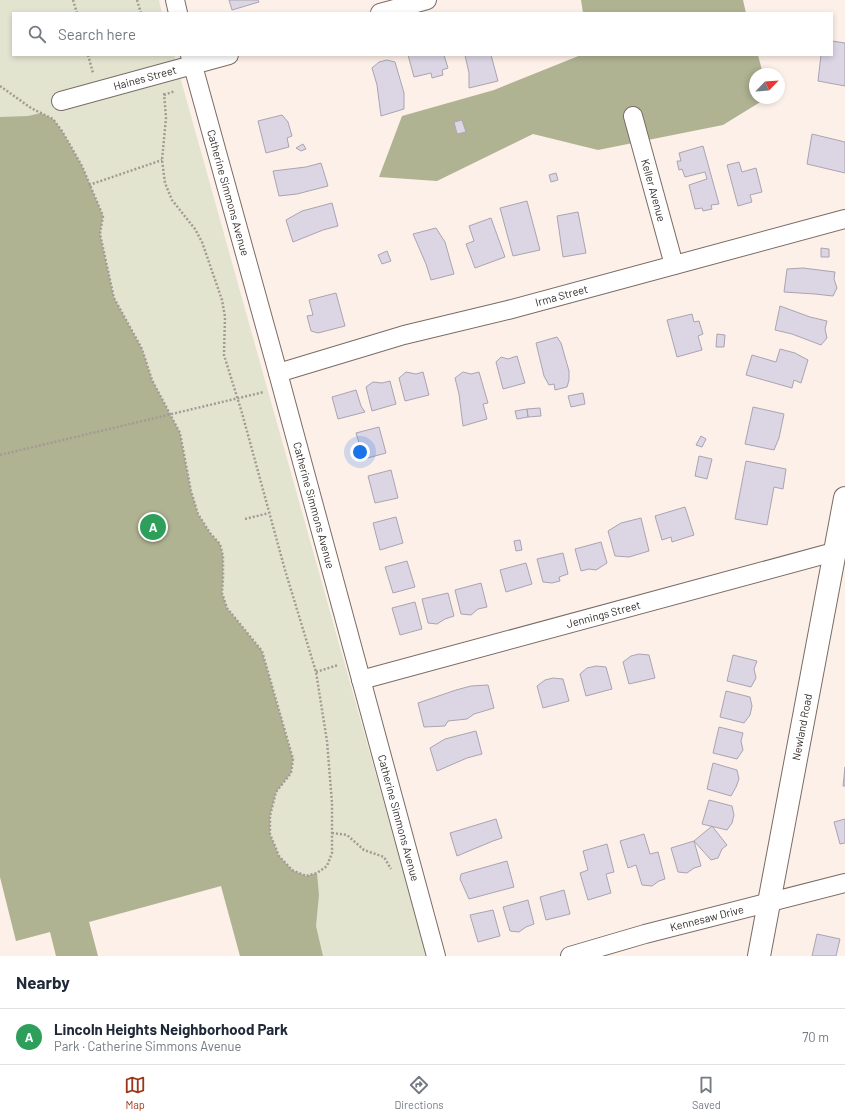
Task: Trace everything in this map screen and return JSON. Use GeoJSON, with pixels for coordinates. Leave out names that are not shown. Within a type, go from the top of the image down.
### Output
{"type":"FeatureCollection","features":[{"type":"Feature","properties":{"kind":"street"},"geometry":{"type":"LineString","coordinates":[[175,0],[178,12]]}},
{"type":"Feature","properties":{"kind":"street"},"geometry":{"type":"LineString","coordinates":[[384,12],[427,0]]}},
{"type":"Feature","properties":{"kind":"street","name":"Haines Street"},"geometry":{"type":"LineString","coordinates":[[61,101],[159,74],[191,60],[221,56]]}},
{"type":"Feature","properties":{"kind":"street","name":"Catherine Simmons Avenue"},"geometry":{"type":"LineString","coordinates":[[191,60],[280,380],[436,956]]}},
{"type":"Feature","properties":{"kind":"street","name":"Keller Avenue"},"geometry":{"type":"LineString","coordinates":[[633,116],[674,265]]}},
{"type":"Feature","properties":{"kind":"street","name":"Irma Street"},"geometry":{"type":"LineString","coordinates":[[280,380],[404,335],[508,310],[845,219]]}},
{"type":"Feature","properties":{"kind":"street","name":"Newland Road"},"geometry":{"type":"LineString","coordinates":[[759,956],[840,551],[845,498]]}},
{"type":"Feature","properties":{"kind":"street","name":"Jennings Street"},"geometry":{"type":"LineString","coordinates":[[361,680],[840,551]]}},
{"type":"Feature","properties":{"kind":"street","name":"Kennesaw Drive"},"geometry":{"type":"LineString","coordinates":[[570,956],[645,934],[845,883]]}},
{"type":"Feature","properties":{"kind":"path"},"geometry":{"type":"LineString","coordinates":[[73,0],[77,12]]}},
{"type":"Feature","properties":{"kind":"path"},"geometry":{"type":"LineString","coordinates":[[138,0],[141,12]]}},
{"type":"Feature","properties":{"kind":"path"},"geometry":{"type":"LineString","coordinates":[[0,86],[31,108],[52,119],[62,131],[82,166],[103,216],[100,234],[114,298],[142,349],[152,380],[180,433],[190,491],[198,514],[210,533],[220,544],[223,556],[224,578],[222,593],[227,608],[262,651],[293,759],[291,773],[276,792],[270,816],[270,834],[279,856],[292,870],[306,876],[317,873],[327,866],[332,853],[332,803],[327,741],[316,672],[224,355],[225,317],[222,300],[202,242],[195,229],[172,200],[165,183],[162,160],[166,118],[164,95],[159,74]]}},
{"type":"Feature","properties":{"kind":"path"},"geometry":{"type":"LineString","coordinates":[[89,185],[162,160]]}},
{"type":"Feature","properties":{"kind":"path"},"geometry":{"type":"LineString","coordinates":[[0,455],[237,399],[280,380]]}},
{"type":"Feature","properties":{"kind":"path"},"geometry":{"type":"LineString","coordinates":[[245,519],[269,513]]}},
{"type":"Feature","properties":{"kind":"path"},"geometry":{"type":"LineString","coordinates":[[332,833],[347,835],[364,850],[384,857],[391,868],[393,876]]}},
{"type":"Feature","properties":{"kind":"green space"},"geometry":{"type":"Polygon","coordinates":[[[0,0],[159,0],[162,12],[12,12],[12,56],[174,56],[427,956],[240,956],[221,886],[89,922],[98,956],[56,956],[50,932],[16,941],[0,877],[0,0]]]}},
{"type":"Feature","properties":{"kind":"green space"},"geometry":{"type":"Polygon","coordinates":[[[581,0],[743,0],[746,12],[583,12],[581,0]]]}},
{"type":"Feature","properties":{"kind":"green space"},"geometry":{"type":"Polygon","coordinates":[[[579,56],[758,56],[761,68],[749,68],[749,104],[757,104],[723,125],[598,150],[533,134],[437,181],[379,177],[402,116],[494,90],[579,56]]]}},
{"type":"Feature","properties":{"kind":"green space"},"geometry":{"type":"Polygon","coordinates":[[[41,113],[53,119],[62,131],[82,166],[103,216],[100,234],[114,298],[142,349],[152,380],[180,433],[191,491],[198,514],[210,533],[220,544],[223,556],[222,593],[227,608],[262,651],[293,759],[291,773],[276,792],[270,816],[270,834],[279,856],[292,870],[306,876],[317,873],[319,895],[316,926],[323,956],[240,956],[221,886],[89,922],[98,956],[56,956],[50,932],[16,941],[0,877],[0,117],[28,116],[41,113]]]}},
{"type":"Feature","properties":{"kind":"building"},"geometry":{"type":"Polygon","coordinates":[[[229,0],[258,0],[259,2],[232,10],[229,0]]]}},
{"type":"Feature","properties":{"kind":"building"},"geometry":{"type":"Polygon","coordinates":[[[833,41],[845,43],[845,86],[818,81],[821,56],[833,56],[833,41]]]}},
{"type":"Feature","properties":{"kind":"building"},"geometry":{"type":"Polygon","coordinates":[[[408,56],[444,56],[448,68],[442,70],[443,75],[432,78],[431,73],[414,77],[408,56]]]}},
{"type":"Feature","properties":{"kind":"building"},"geometry":{"type":"Polygon","coordinates":[[[465,56],[491,56],[498,81],[469,88],[469,73],[465,56]]]}},
{"type":"Feature","properties":{"kind":"building"},"geometry":{"type":"Polygon","coordinates":[[[387,60],[395,62],[404,93],[404,109],[381,116],[377,85],[372,68],[379,62],[387,60]]]}},
{"type":"Feature","properties":{"kind":"building"},"geometry":{"type":"Polygon","coordinates":[[[282,115],[288,122],[292,136],[287,138],[289,147],[266,153],[258,121],[282,115]]]}},
{"type":"Feature","properties":{"kind":"building"},"geometry":{"type":"Polygon","coordinates":[[[462,120],[466,132],[457,134],[454,122],[462,120]]]}},
{"type":"Feature","properties":{"kind":"building"},"geometry":{"type":"Polygon","coordinates":[[[812,134],[845,142],[845,173],[807,164],[812,134]]]}},
{"type":"Feature","properties":{"kind":"building"},"geometry":{"type":"Polygon","coordinates":[[[303,144],[306,149],[301,151],[296,148],[303,144]]]}},
{"type":"Feature","properties":{"kind":"building"},"geometry":{"type":"Polygon","coordinates":[[[703,146],[719,204],[711,205],[712,209],[703,211],[702,208],[695,209],[689,185],[707,179],[705,172],[685,177],[682,169],[679,170],[677,161],[681,161],[679,153],[703,146]]]}},
{"type":"Feature","properties":{"kind":"building"},"geometry":{"type":"Polygon","coordinates":[[[739,162],[742,172],[756,168],[762,192],[750,195],[752,202],[738,206],[727,165],[739,162]]]}},
{"type":"Feature","properties":{"kind":"building"},"geometry":{"type":"Polygon","coordinates":[[[321,163],[328,186],[297,194],[279,196],[273,171],[306,167],[321,163]]]}},
{"type":"Feature","properties":{"kind":"building"},"geometry":{"type":"Polygon","coordinates":[[[556,173],[558,180],[551,182],[549,175],[556,173]]]}},
{"type":"Feature","properties":{"kind":"building"},"geometry":{"type":"Polygon","coordinates":[[[527,201],[540,250],[513,256],[500,208],[527,201]]]}},
{"type":"Feature","properties":{"kind":"building"},"geometry":{"type":"Polygon","coordinates":[[[332,203],[338,226],[323,230],[293,242],[286,220],[302,211],[332,203]]]}},
{"type":"Feature","properties":{"kind":"building"},"geometry":{"type":"Polygon","coordinates":[[[578,212],[586,253],[563,257],[557,216],[578,212]]]}},
{"type":"Feature","properties":{"kind":"building"},"geometry":{"type":"Polygon","coordinates":[[[491,218],[505,257],[475,268],[466,244],[474,241],[469,226],[491,218]]]}},
{"type":"Feature","properties":{"kind":"building"},"geometry":{"type":"Polygon","coordinates":[[[436,228],[445,242],[454,274],[431,280],[413,234],[436,228]]]}},
{"type":"Feature","properties":{"kind":"building"},"geometry":{"type":"Polygon","coordinates":[[[821,248],[829,249],[829,257],[821,257],[821,248]]]}},
{"type":"Feature","properties":{"kind":"building"},"geometry":{"type":"Polygon","coordinates":[[[387,251],[391,261],[382,264],[378,255],[387,251]]]}},
{"type":"Feature","properties":{"kind":"building"},"geometry":{"type":"Polygon","coordinates":[[[803,268],[835,272],[834,279],[837,288],[833,296],[784,292],[787,269],[803,268]]]}},
{"type":"Feature","properties":{"kind":"building"},"geometry":{"type":"Polygon","coordinates":[[[336,293],[345,326],[318,333],[311,331],[307,316],[313,315],[309,300],[336,293]]]}},
{"type":"Feature","properties":{"kind":"building"},"geometry":{"type":"Polygon","coordinates":[[[780,306],[810,317],[827,321],[825,329],[827,338],[821,345],[792,334],[775,330],[780,306]]]}},
{"type":"Feature","properties":{"kind":"building"},"geometry":{"type":"Polygon","coordinates":[[[692,314],[694,322],[699,321],[703,334],[698,336],[702,350],[677,357],[667,320],[692,314]]]}},
{"type":"Feature","properties":{"kind":"building"},"geometry":{"type":"Polygon","coordinates":[[[717,334],[725,335],[724,347],[716,347],[717,334]]]}},
{"type":"Feature","properties":{"kind":"building"},"geometry":{"type":"Polygon","coordinates":[[[557,337],[561,343],[569,371],[569,380],[567,387],[555,390],[554,384],[549,385],[544,376],[536,343],[557,337]]]}},
{"type":"Feature","properties":{"kind":"building"},"geometry":{"type":"Polygon","coordinates":[[[780,349],[795,353],[808,360],[801,383],[794,380],[792,388],[746,375],[752,355],[776,362],[780,349]]]}},
{"type":"Feature","properties":{"kind":"building"},"geometry":{"type":"Polygon","coordinates":[[[517,356],[525,383],[503,389],[496,362],[501,357],[508,359],[517,356]]]}},
{"type":"Feature","properties":{"kind":"building"},"geometry":{"type":"Polygon","coordinates":[[[406,372],[416,374],[423,372],[429,395],[405,401],[399,378],[406,372]]]}},
{"type":"Feature","properties":{"kind":"building"},"geometry":{"type":"Polygon","coordinates":[[[463,372],[471,374],[479,372],[488,403],[483,404],[487,419],[463,426],[459,394],[455,378],[463,372]]]}},
{"type":"Feature","properties":{"kind":"building"},"geometry":{"type":"Polygon","coordinates":[[[390,381],[396,404],[372,411],[366,387],[373,382],[382,383],[390,381]]]}},
{"type":"Feature","properties":{"kind":"building"},"geometry":{"type":"Polygon","coordinates":[[[356,390],[361,406],[365,412],[338,419],[332,397],[356,390]]]}},
{"type":"Feature","properties":{"kind":"building"},"geometry":{"type":"Polygon","coordinates":[[[583,393],[585,404],[571,407],[568,396],[583,393]]]}},
{"type":"Feature","properties":{"kind":"building"},"geometry":{"type":"Polygon","coordinates":[[[753,407],[784,414],[779,438],[774,450],[745,444],[753,407]]]}},
{"type":"Feature","properties":{"kind":"building"},"geometry":{"type":"Polygon","coordinates":[[[540,408],[541,416],[528,417],[527,409],[540,408]]]}},
{"type":"Feature","properties":{"kind":"building"},"geometry":{"type":"Polygon","coordinates":[[[527,409],[528,417],[517,419],[515,411],[527,409]]]}},
{"type":"Feature","properties":{"kind":"building"},"geometry":{"type":"Polygon","coordinates":[[[379,427],[386,453],[364,459],[356,433],[379,427]]]}},
{"type":"Feature","properties":{"kind":"building"},"geometry":{"type":"Polygon","coordinates":[[[701,436],[706,439],[702,447],[696,445],[701,436]]]}},
{"type":"Feature","properties":{"kind":"building"},"geometry":{"type":"Polygon","coordinates":[[[699,456],[712,459],[707,479],[695,476],[699,456]]]}},
{"type":"Feature","properties":{"kind":"building"},"geometry":{"type":"Polygon","coordinates":[[[746,461],[786,469],[783,489],[774,487],[767,525],[735,519],[746,461]]]}},
{"type":"Feature","properties":{"kind":"building"},"geometry":{"type":"Polygon","coordinates":[[[391,470],[398,498],[375,503],[368,476],[391,470]]]}},
{"type":"Feature","properties":{"kind":"building"},"geometry":{"type":"Polygon","coordinates":[[[685,507],[694,535],[672,542],[671,537],[662,540],[655,516],[685,507]]]}},
{"type":"Feature","properties":{"kind":"building"},"geometry":{"type":"Polygon","coordinates":[[[396,517],[403,543],[380,550],[373,523],[396,517]]]}},
{"type":"Feature","properties":{"kind":"building"},"geometry":{"type":"Polygon","coordinates":[[[641,518],[649,551],[629,557],[615,556],[608,531],[621,523],[641,518]]]}},
{"type":"Feature","properties":{"kind":"building"},"geometry":{"type":"Polygon","coordinates":[[[520,540],[522,550],[516,551],[514,541],[520,540]]]}},
{"type":"Feature","properties":{"kind":"building"},"geometry":{"type":"Polygon","coordinates":[[[601,542],[607,563],[596,570],[589,569],[581,571],[575,549],[601,542]]]}},
{"type":"Feature","properties":{"kind":"building"},"geometry":{"type":"Polygon","coordinates":[[[563,553],[568,574],[559,577],[560,581],[552,583],[543,582],[537,559],[563,553]]]}},
{"type":"Feature","properties":{"kind":"building"},"geometry":{"type":"Polygon","coordinates":[[[407,561],[415,587],[393,593],[385,567],[407,561]]]}},
{"type":"Feature","properties":{"kind":"building"},"geometry":{"type":"Polygon","coordinates":[[[526,563],[532,584],[506,592],[500,570],[526,563]]]}},
{"type":"Feature","properties":{"kind":"building"},"geometry":{"type":"Polygon","coordinates":[[[481,583],[487,607],[478,609],[471,615],[461,614],[455,590],[481,583]]]}},
{"type":"Feature","properties":{"kind":"building"},"geometry":{"type":"Polygon","coordinates":[[[448,593],[454,616],[437,624],[428,623],[422,599],[448,593]]]}},
{"type":"Feature","properties":{"kind":"building"},"geometry":{"type":"Polygon","coordinates":[[[415,602],[422,629],[400,635],[392,608],[415,602]]]}},
{"type":"Feature","properties":{"kind":"building"},"geometry":{"type":"Polygon","coordinates":[[[639,654],[649,655],[655,678],[629,684],[623,662],[631,656],[639,654]]]}},
{"type":"Feature","properties":{"kind":"building"},"geometry":{"type":"Polygon","coordinates":[[[733,655],[757,661],[754,669],[756,678],[751,687],[727,681],[733,655]]]}},
{"type":"Feature","properties":{"kind":"building"},"geometry":{"type":"Polygon","coordinates":[[[596,666],[606,667],[612,689],[586,696],[580,674],[587,668],[596,666]]]}},
{"type":"Feature","properties":{"kind":"building"},"geometry":{"type":"Polygon","coordinates":[[[553,678],[563,679],[569,701],[543,708],[537,686],[545,680],[553,678]]]}},
{"type":"Feature","properties":{"kind":"building"},"geometry":{"type":"Polygon","coordinates":[[[488,685],[494,708],[474,714],[467,719],[448,721],[445,726],[424,727],[418,703],[471,686],[488,685]]]}},
{"type":"Feature","properties":{"kind":"building"},"geometry":{"type":"Polygon","coordinates":[[[726,691],[750,697],[752,706],[750,715],[744,723],[720,717],[726,691]]]}},
{"type":"Feature","properties":{"kind":"building"},"geometry":{"type":"Polygon","coordinates":[[[719,727],[743,733],[741,741],[743,750],[737,759],[713,753],[719,727]]]}},
{"type":"Feature","properties":{"kind":"building"},"geometry":{"type":"Polygon","coordinates":[[[476,731],[482,754],[467,758],[437,771],[430,748],[445,739],[476,731]]]}},
{"type":"Feature","properties":{"kind":"building"},"geometry":{"type":"Polygon","coordinates":[[[713,763],[737,770],[739,779],[731,796],[707,789],[713,763]]]}},
{"type":"Feature","properties":{"kind":"building"},"geometry":{"type":"Polygon","coordinates":[[[845,767],[845,786],[843,786],[845,767]]]}},
{"type":"Feature","properties":{"kind":"building"},"geometry":{"type":"Polygon","coordinates":[[[709,800],[732,806],[734,815],[732,823],[727,830],[702,824],[709,800]]]}},
{"type":"Feature","properties":{"kind":"building"},"geometry":{"type":"Polygon","coordinates":[[[496,819],[502,838],[457,856],[450,833],[496,819]]]}},
{"type":"Feature","properties":{"kind":"building"},"geometry":{"type":"Polygon","coordinates":[[[845,819],[845,843],[840,844],[834,822],[845,819]]]}},
{"type":"Feature","properties":{"kind":"building"},"geometry":{"type":"Polygon","coordinates":[[[712,826],[727,845],[722,849],[718,858],[711,860],[694,841],[712,826]]]}},
{"type":"Feature","properties":{"kind":"building"},"geometry":{"type":"Polygon","coordinates":[[[644,834],[650,854],[658,852],[665,879],[652,886],[642,885],[636,865],[628,868],[620,841],[644,834]]]}},
{"type":"Feature","properties":{"kind":"building"},"geometry":{"type":"Polygon","coordinates":[[[694,841],[701,866],[694,868],[687,873],[678,872],[671,848],[694,841]]]}},
{"type":"Feature","properties":{"kind":"building"},"geometry":{"type":"Polygon","coordinates":[[[607,844],[614,872],[606,874],[611,893],[588,900],[580,873],[588,870],[583,851],[607,844]]]}},
{"type":"Feature","properties":{"kind":"building"},"geometry":{"type":"Polygon","coordinates":[[[507,861],[514,887],[469,899],[460,879],[461,874],[507,861]]]}},
{"type":"Feature","properties":{"kind":"building"},"geometry":{"type":"Polygon","coordinates":[[[564,890],[570,914],[546,920],[540,897],[564,890]]]}},
{"type":"Feature","properties":{"kind":"building"},"geometry":{"type":"Polygon","coordinates":[[[528,900],[534,924],[519,932],[510,931],[503,907],[528,900]]]}},
{"type":"Feature","properties":{"kind":"building"},"geometry":{"type":"Polygon","coordinates":[[[493,910],[500,936],[478,942],[470,915],[493,910]]]}},
{"type":"Feature","properties":{"kind":"building"},"geometry":{"type":"Polygon","coordinates":[[[817,934],[840,939],[836,956],[812,956],[817,934]]]}},
{"type":"Feature","properties":{"kind":"place","name":"Lincoln Heights Neighborhood Park"},"geometry":{"type":"Point","coordinates":[153,527]}}]}
